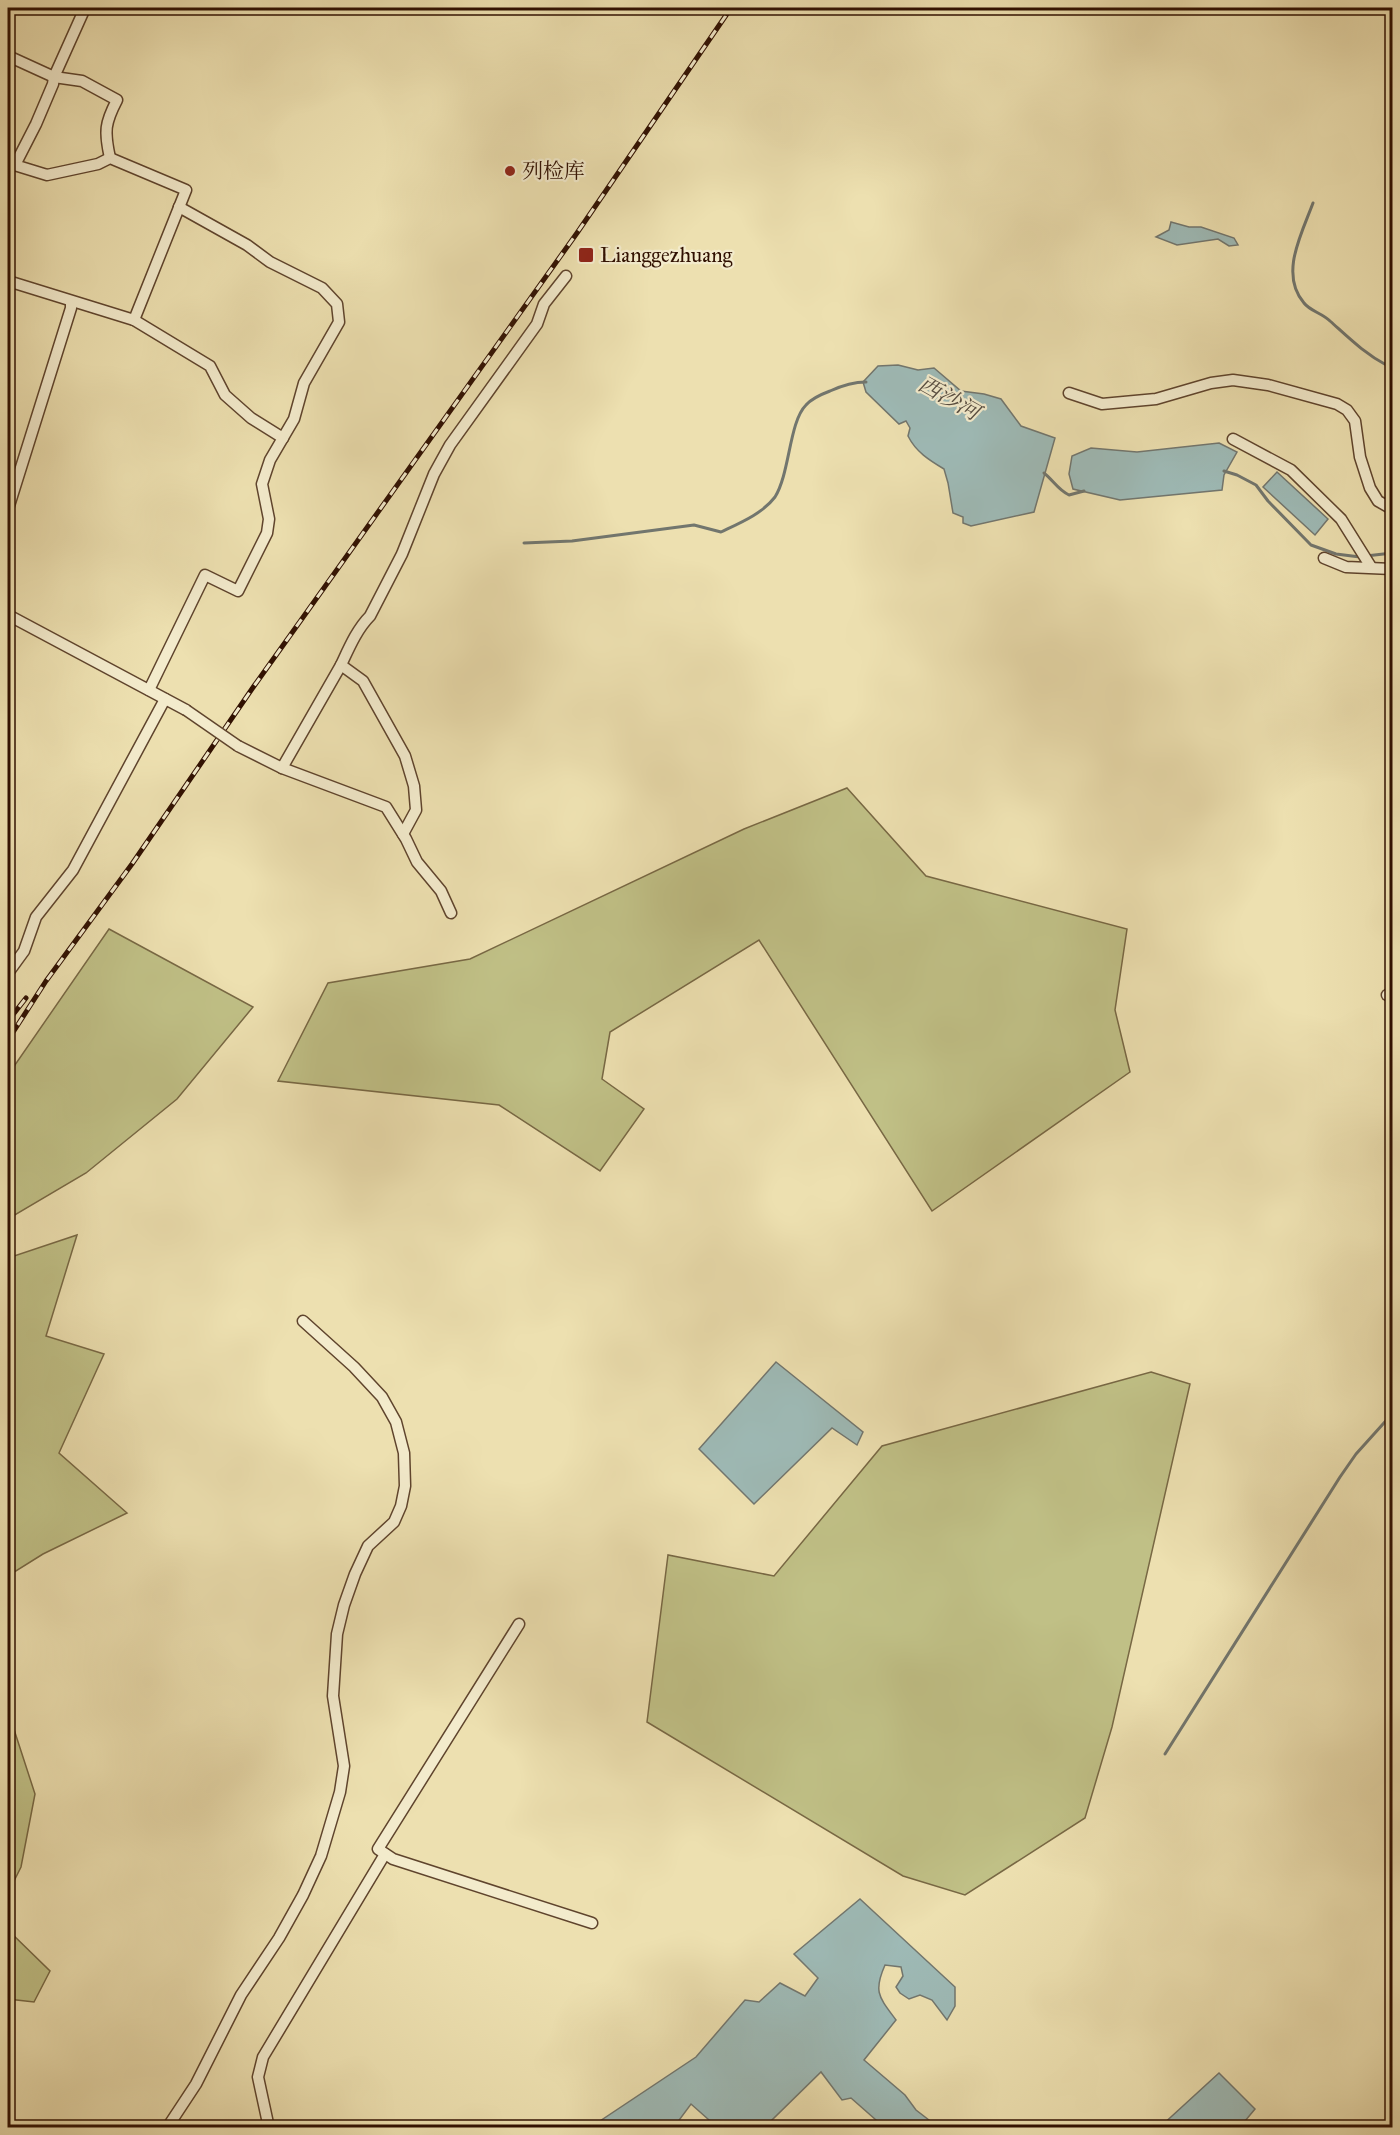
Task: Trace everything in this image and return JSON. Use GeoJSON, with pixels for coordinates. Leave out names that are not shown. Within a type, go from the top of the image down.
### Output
{"type":"FeatureCollection","features":[{"type":"Feature","properties":{"kind":"street"},"geometry":{"type":"LineString","coordinates":[[85,8],[36,124],[11,164],[47,175],[98,164],[110,158],[186,190],[134,320]]}},
{"type":"Feature","properties":{"kind":"street"},"geometry":{"type":"LineString","coordinates":[[8,56],[54,77],[82,81],[117,99],[107,120],[106,141],[110,158]]}},
{"type":"Feature","properties":{"kind":"street"},"geometry":{"type":"LineString","coordinates":[[149,690],[205,575],[238,591],[267,533],[269,519],[262,484],[270,460],[294,418],[304,382],[339,322],[337,304],[322,288],[270,262],[247,245],[179,207]]}},
{"type":"Feature","properties":{"kind":"street"},"geometry":{"type":"LineString","coordinates":[[282,768],[348,649],[370,616],[402,554],[434,474],[450,445],[537,324],[544,304],[566,276]]}},
{"type":"Feature","properties":{"kind":"street"},"geometry":{"type":"LineString","coordinates":[[8,281],[134,320],[210,366],[225,395],[251,418],[283,438]]}},
{"type":"Feature","properties":{"kind":"street"},"geometry":{"type":"LineString","coordinates":[[8,509],[71,302]]}},
{"type":"Feature","properties":{"kind":"street"},"geometry":{"type":"LineString","coordinates":[[1070,393],[1102,404],[1156,399],[1211,383],[1233,380],[1268,385],[1337,404],[1347,410],[1355,421],[1360,457],[1370,488],[1378,501],[1392,509]]}},
{"type":"Feature","properties":{"kind":"street"},"geometry":{"type":"LineString","coordinates":[[1233,439],[1291,470],[1341,519],[1371,567]]}},
{"type":"Feature","properties":{"kind":"street"},"geometry":{"type":"LineString","coordinates":[[1324,558],[1346,567],[1392,569]]}},
{"type":"Feature","properties":{"kind":"street"},"geometry":{"type":"LineString","coordinates":[[8,615],[186,710],[238,746],[282,768],[386,807],[417,862],[441,891],[451,913]]}},
{"type":"Feature","properties":{"kind":"street"},"geometry":{"type":"LineString","coordinates":[[341,665],[363,681],[405,756],[414,786],[416,810],[403,834]]}},
{"type":"Feature","properties":{"kind":"street"},"geometry":{"type":"LineString","coordinates":[[8,973],[24,951],[36,917],[73,870],[165,699]]}},
{"type":"Feature","properties":{"kind":"street"},"geometry":{"type":"LineString","coordinates":[[166,2127],[196,2084],[241,1995],[279,1938],[321,1856],[340,1792],[344,1766],[333,1696],[337,1634],[355,1574],[368,1546],[394,1522],[401,1506],[405,1486],[404,1454],[396,1422],[382,1397],[354,1367],[303,1321]]}},
{"type":"Feature","properties":{"kind":"street"},"geometry":{"type":"LineString","coordinates":[[519,1624],[378,1850],[393,1859],[592,1923]]}},
{"type":"Feature","properties":{"kind":"street"},"geometry":{"type":"LineString","coordinates":[[269,2127],[258,2078],[263,2057],[386,1854]]}},
{"type":"Feature","properties":{"kind":"green space"},"geometry":{"type":"Polygon","coordinates":[[[847,788],[926,876],[1127,929],[1115,1010],[1130,1072],[932,1211],[759,940],[610,1032],[602,1079],[644,1109],[600,1171],[499,1105],[278,1081],[328,983],[470,959],[744,829],[847,788]]]}},
{"type":"Feature","properties":{"kind":"green space"},"geometry":{"type":"Polygon","coordinates":[[[109,929],[253,1007],[177,1099],[86,1173],[8,1219],[8,1075],[109,929]]]}},
{"type":"Feature","properties":{"kind":"green space"},"geometry":{"type":"Polygon","coordinates":[[[77,1235],[46,1336],[104,1354],[59,1453],[127,1513],[43,1554],[8,1576],[8,1258],[77,1235]]]}},
{"type":"Feature","properties":{"kind":"green space"},"geometry":{"type":"Polygon","coordinates":[[[1151,1372],[1190,1384],[1112,1727],[1085,1818],[965,1895],[903,1876],[647,1722],[668,1555],[774,1576],[882,1446],[1151,1372]]]}},
{"type":"Feature","properties":{"kind":"green space"},"geometry":{"type":"Polygon","coordinates":[[[8,1711],[35,1794],[21,1867],[8,1893],[8,1711]]]}},
{"type":"Feature","properties":{"kind":"green space"},"geometry":{"type":"Polygon","coordinates":[[[8,1930],[50,1971],[34,2002],[8,1999],[8,1930]]]}},
{"type":"Feature","properties":{"kind":"water"},"geometry":{"type":"Polygon","coordinates":[[[1171,222],[1189,227],[1201,227],[1234,238],[1238,245],[1229,246],[1218,239],[1177,245],[1156,237],[1169,230],[1171,222]]]}},
{"type":"Feature","properties":{"kind":"water"},"geometry":{"type":"Polygon","coordinates":[[[898,365],[918,370],[934,368],[961,391],[1001,399],[1021,426],[1055,438],[1034,512],[971,526],[963,523],[963,517],[953,513],[944,469],[915,447],[908,436],[910,428],[906,421],[899,424],[866,392],[863,382],[878,366],[898,365]]]}},
{"type":"Feature","properties":{"kind":"water"},"geometry":{"type":"Polygon","coordinates":[[[1219,443],[1237,452],[1224,475],[1222,490],[1120,500],[1073,489],[1069,474],[1072,456],[1091,448],[1137,452],[1219,443]]]}},
{"type":"Feature","properties":{"kind":"water"},"geometry":{"type":"Polygon","coordinates":[[[1277,472],[1328,519],[1315,535],[1263,487],[1277,472]]]}},
{"type":"Feature","properties":{"kind":"water"},"geometry":{"type":"Polygon","coordinates":[[[776,1362],[863,1432],[857,1445],[832,1428],[754,1504],[699,1449],[776,1362]]]}},
{"type":"Feature","properties":{"kind":"water"},"geometry":{"type":"Polygon","coordinates":[[[860,1899],[955,1987],[955,2006],[947,2020],[932,2000],[920,1995],[909,1999],[900,1993],[896,1987],[903,1976],[901,1967],[885,1965],[879,1982],[880,1994],[885,2006],[896,2020],[864,2060],[905,2095],[916,2110],[938,2127],[884,2127],[851,2098],[842,2100],[821,2072],[772,2120],[782,2127],[717,2127],[691,2104],[674,2127],[591,2127],[696,2057],[745,2000],[759,2002],[780,1983],[805,1996],[818,1978],[794,1954],[860,1899]]]}},
{"type":"Feature","properties":{"kind":"water"},"geometry":{"type":"Polygon","coordinates":[[[1219,2073],[1255,2109],[1240,2127],[1160,2127],[1219,2073]]]}},
{"type":"Feature","properties":{"kind":"waterway"},"geometry":{"type":"LineString","coordinates":[[1313,203],[1295,253],[1293,279],[1297,292],[1309,308],[1327,318],[1372,356],[1392,366]]}},
{"type":"Feature","properties":{"kind":"waterway","name":"西沙河"},"geometry":{"type":"LineString","coordinates":[[524,543],[572,541],[694,525],[721,532],[728,529],[757,513],[775,497],[784,475],[796,423],[806,405],[817,396],[839,387],[866,382]]}},
{"type":"Feature","properties":{"kind":"waterway","name":"西沙河"},"geometry":{"type":"LineString","coordinates":[[1224,471],[1256,485],[1268,501],[1311,545],[1336,554],[1360,557]]}},
{"type":"Feature","properties":{"kind":"waterway","name":"西沙河"},"geometry":{"type":"LineString","coordinates":[[1044,473],[1069,495],[1084,491]]}},
{"type":"Feature","properties":{"kind":"waterway","name":"西沙河"},"geometry":{"type":"LineString","coordinates":[[1366,556],[1392,553]]}},
{"type":"Feature","properties":{"kind":"waterway"},"geometry":{"type":"LineString","coordinates":[[1165,1754],[1340,1477],[1356,1454],[1392,1414]]}},
{"type":"Feature","properties":{"kind":"railway"},"geometry":{"type":"LineString","coordinates":[[8,1040],[46,981],[132,864],[254,686],[577,233],[731,8]]}},
{"type":"Feature","properties":{"kind":"railway"},"geometry":{"type":"LineString","coordinates":[[8,1021],[26,998]]}},
{"type":"Feature","properties":{"kind":"place","name":"列检库"},"geometry":{"type":"Point","coordinates":[510,171]}},
{"type":"Feature","properties":{"kind":"place","name":"Lianggezhuang"},"geometry":{"type":"Point","coordinates":[586,255]}}]}
